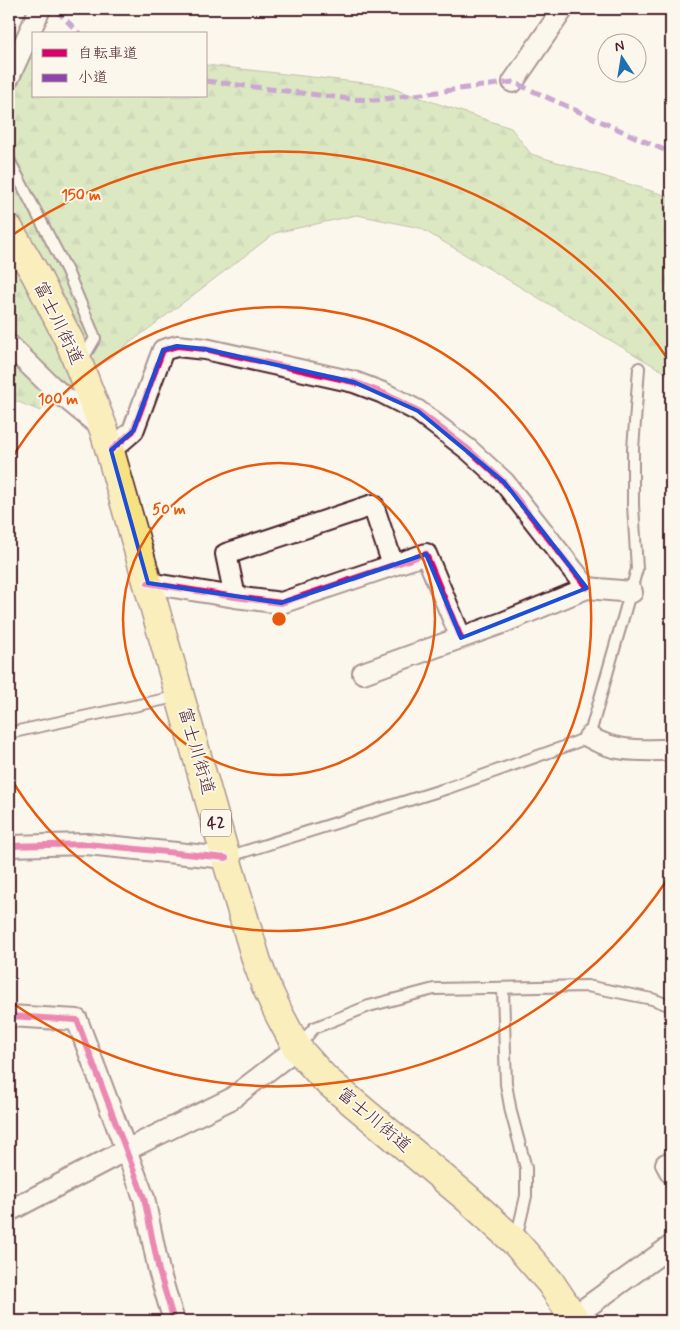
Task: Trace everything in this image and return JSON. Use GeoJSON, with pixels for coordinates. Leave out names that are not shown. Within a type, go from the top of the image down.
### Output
{"type":"FeatureCollection","features":[{"type":"Feature","properties":{"kind":"main road","name":"富士川街道"},"geometry":{"type":"LineString","coordinates":[[9,229],[36,275],[70,342],[107,440],[226,858],[266,986],[297,1048],[325,1079],[467,1198],[515,1242],[550,1282],[574,1319]]}},
{"type":"Feature","properties":{"kind":"street"},"geometry":{"type":"LineString","coordinates":[[9,77],[40,9]]}},
{"type":"Feature","properties":{"kind":"street"},"geometry":{"type":"LineString","coordinates":[[513,82],[563,9]]}},
{"type":"Feature","properties":{"kind":"street"},"geometry":{"type":"LineString","coordinates":[[9,345],[107,440],[134,431],[163,350],[177,346],[205,349],[354,382],[383,393],[418,411],[469,450],[504,482],[587,588]]}},
{"type":"Feature","properties":{"kind":"street"},"geometry":{"type":"LineString","coordinates":[[235,598],[226,554],[373,506],[392,565]]}},
{"type":"Feature","properties":{"kind":"street"},"geometry":{"type":"LineString","coordinates":[[148,583],[235,598],[281,603],[426,554],[461,638]]}},
{"type":"Feature","properties":{"kind":"street"},"geometry":{"type":"LineString","coordinates":[[363,673],[502,623],[587,588],[632,592]]}},
{"type":"Feature","properties":{"kind":"street"},"geometry":{"type":"LineString","coordinates":[[589,736],[604,746],[629,750],[671,750]]}},
{"type":"Feature","properties":{"kind":"street"},"geometry":{"type":"LineString","coordinates":[[9,846],[88,844],[226,858]]}},
{"type":"Feature","properties":{"kind":"street"},"geometry":{"type":"LineString","coordinates":[[9,1016],[77,1020],[144,1198],[159,1271],[174,1321]]}},
{"type":"Feature","properties":{"kind":"street"},"geometry":{"type":"LineString","coordinates":[[9,1210],[231,1099],[297,1048]]}},
{"type":"Feature","properties":{"kind":"street"},"geometry":{"type":"LineString","coordinates":[[574,1319],[671,1246]]}},
{"type":"Feature","properties":{"kind":"lane"},"geometry":{"type":"LineString","coordinates":[[9,160],[67,271],[95,338],[79,365]]}},
{"type":"Feature","properties":{"kind":"lane"},"geometry":{"type":"LineString","coordinates":[[226,858],[448,788],[569,745],[589,736],[632,592],[637,569],[633,505],[633,449],[639,368]]}},
{"type":"Feature","properties":{"kind":"lane"},"geometry":{"type":"LineString","coordinates":[[9,733],[180,696]]}},
{"type":"Feature","properties":{"kind":"lane"},"geometry":{"type":"LineString","coordinates":[[297,1048],[314,1028],[369,1006],[434,989],[587,986],[652,999],[671,1006]]}},
{"type":"Feature","properties":{"kind":"lane"},"geometry":{"type":"LineString","coordinates":[[503,989],[506,1084],[526,1168],[526,1196],[515,1242]]}},
{"type":"Feature","properties":{"kind":"highlighted area"},"geometry":{"type":"Polygon","coordinates":[[[177,346],[205,349],[354,382],[418,411],[504,482],[587,588],[461,638],[426,554],[281,603],[148,583],[111,450],[133,431],[163,350],[177,346]]]}},
{"type":"Feature","properties":{"kind":"green space"},"geometry":{"type":"Polygon","coordinates":[[[32,58],[32,98],[208,98],[208,65],[382,85],[511,128],[531,154],[671,197],[671,376],[420,228],[357,215],[275,233],[40,411],[9,398],[9,61],[32,58]]]}},
{"type":"Feature","properties":{"kind":"marked path"},"geometry":{"type":"LineString","coordinates":[[58,9],[60,14],[78,32]]}},
{"type":"Feature","properties":{"kind":"marked path"},"geometry":{"type":"LineString","coordinates":[[208,81],[350,99],[376,100],[513,82],[671,153]]}},
{"type":"Feature","properties":{"kind":"cycle path"},"geometry":{"type":"LineString","coordinates":[[111,450],[133,431],[163,350],[177,346],[205,349],[354,382],[383,393],[418,411],[469,450],[504,482],[587,588]]}},
{"type":"Feature","properties":{"kind":"cycle path"},"geometry":{"type":"LineString","coordinates":[[148,583],[281,603],[426,554],[461,638]]}},
{"type":"Feature","properties":{"kind":"cycle path"},"geometry":{"type":"LineString","coordinates":[[9,846],[87,844],[226,858]]}},
{"type":"Feature","properties":{"kind":"cycle path"},"geometry":{"type":"LineString","coordinates":[[9,1016],[77,1020],[144,1198],[159,1271],[174,1321]]}}]}
